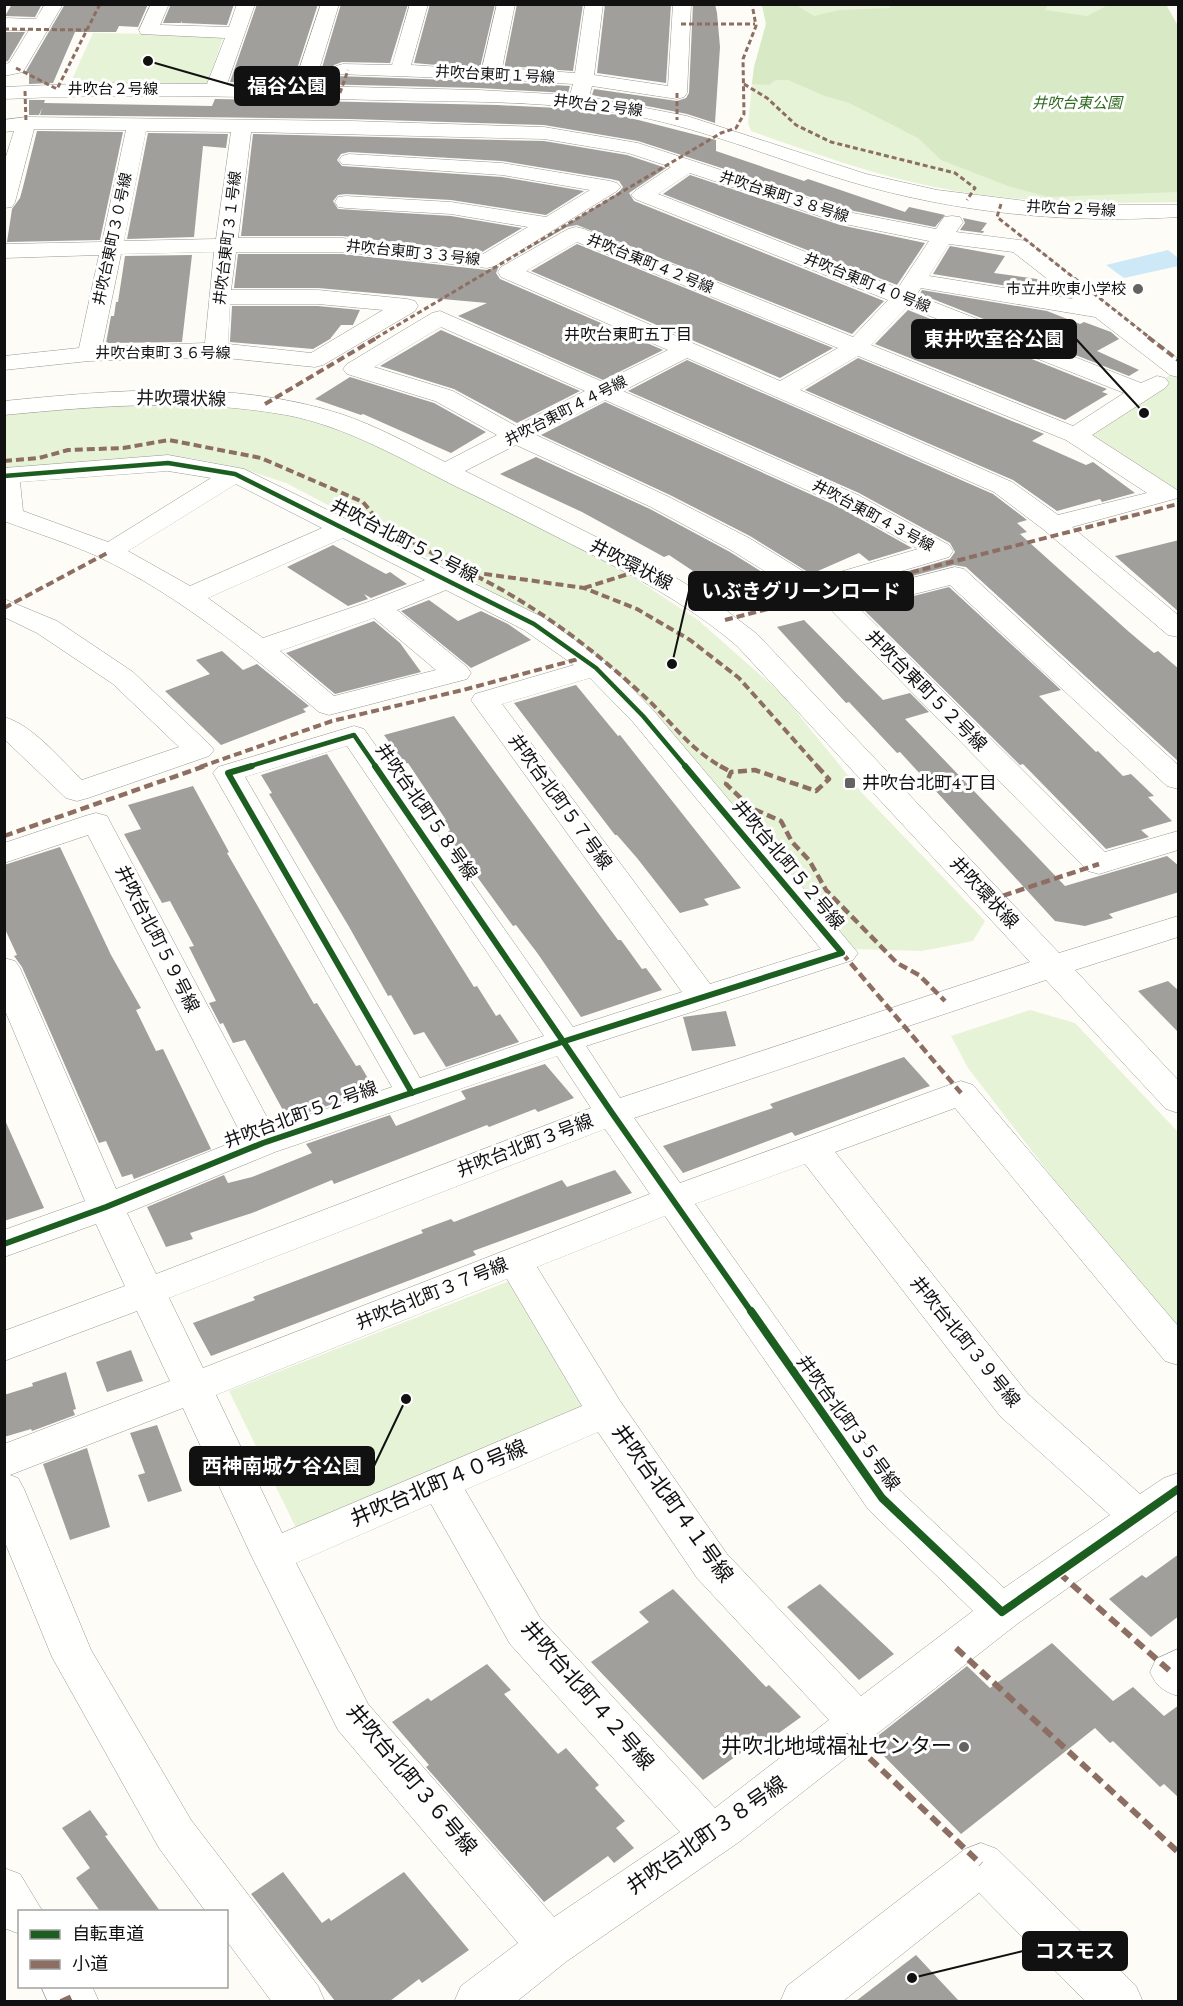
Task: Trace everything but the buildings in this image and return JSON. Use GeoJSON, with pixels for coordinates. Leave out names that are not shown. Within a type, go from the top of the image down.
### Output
{"type":"FeatureCollection","features":[{"type":"Feature","properties":{"kind":"street"},"geometry":{"type":"LineString","coordinates":[[4,70],[16,68],[54,4]]}},
{"type":"Feature","properties":{"kind":"street"},"geometry":{"type":"LineString","coordinates":[[160,4],[148,30],[234,33]]}},
{"type":"Feature","properties":{"kind":"street"},"geometry":{"type":"LineString","coordinates":[[214,90],[224,69],[234,33],[246,4]]}},
{"type":"Feature","properties":{"kind":"street"},"geometry":{"type":"LineString","coordinates":[[309,70],[330,4]]}},
{"type":"Feature","properties":{"kind":"street"},"geometry":{"type":"LineString","coordinates":[[400,71],[419,4]]}},
{"type":"Feature","properties":{"kind":"street"},"geometry":{"type":"LineString","coordinates":[[491,73],[506,4]]}},
{"type":"Feature","properties":{"kind":"street"},"geometry":{"type":"LineString","coordinates":[[577,102],[584,79],[594,4]]}},
{"type":"Feature","properties":{"kind":"street","name":"井吹台東町１号線"},"geometry":{"type":"LineString","coordinates":[[287,69],[491,73],[584,79],[677,93],[682,4]]}},
{"type":"Feature","properties":{"kind":"street"},"geometry":{"type":"LineString","coordinates":[[4,24],[42,25]]}},
{"type":"Feature","properties":{"kind":"street"},"geometry":{"type":"LineString","coordinates":[[224,69],[245,69]]}},
{"type":"Feature","properties":{"kind":"street","name":"井吹台２号線"},"geometry":{"type":"LineString","coordinates":[[4,93],[63,89],[214,90],[506,96],[577,102],[653,113],[860,178],[967,200],[1054,210],[1145,213],[1179,211]]}},
{"type":"Feature","properties":{"kind":"street"},"geometry":{"type":"LineString","coordinates":[[342,245],[351,127],[362,93]]}},
{"type":"Feature","properties":{"kind":"street"},"geometry":{"type":"LineString","coordinates":[[4,126],[26,123],[351,127]]}},
{"type":"Feature","properties":{"kind":"street"},"geometry":{"type":"LineString","coordinates":[[4,202],[26,123]]}},
{"type":"Feature","properties":{"kind":"street","name":"井吹台東町３０号線"},"geometry":{"type":"LineString","coordinates":[[89,354],[137,125]]}},
{"type":"Feature","properties":{"kind":"street","name":"井吹台東町３１号線"},"geometry":{"type":"LineString","coordinates":[[216,350],[219,297],[242,126]]}},
{"type":"Feature","properties":{"kind":"street","name":"井吹台東町３８号線"},"geometry":{"type":"LineString","coordinates":[[351,127],[544,133],[631,147],[848,218],[942,237],[1019,246],[1179,370],[1075,435]]}},
{"type":"Feature","properties":{"kind":"street","name":"井吹台東町３３号線"},"geometry":{"type":"LineString","coordinates":[[4,251],[227,245],[342,245],[488,261],[610,188],[502,169],[349,160]]}},
{"type":"Feature","properties":{"kind":"street","name":"井吹台東町４０号線"},"geometry":{"type":"LineString","coordinates":[[687,166],[642,195],[909,289],[1142,392]]}},
{"type":"Feature","properties":{"kind":"street"},"geometry":{"type":"LineString","coordinates":[[780,391],[856,347],[909,289],[967,200]]}},
{"type":"Feature","properties":{"kind":"street"},"geometry":{"type":"LineString","coordinates":[[346,202],[451,208],[551,224]]}},
{"type":"Feature","properties":{"kind":"street","name":"井吹台東町４２号線"},"geometry":{"type":"LineString","coordinates":[[1053,524],[1168,495],[1075,435],[576,234],[509,272],[1003,488],[1053,524],[1179,629]]}},
{"type":"Feature","properties":{"kind":"street"},"geometry":{"type":"LineString","coordinates":[[909,289],[1099,310]]}},
{"type":"Feature","properties":{"kind":"street","name":"井吹台東町３６号線"},"geometry":{"type":"LineString","coordinates":[[4,363],[89,354],[216,350],[315,360],[407,306],[318,297],[219,297]]}},
{"type":"Feature","properties":{"kind":"street","name":"井吹台東町４３号線"},"geometry":{"type":"LineString","coordinates":[[440,318],[604,391],[849,500],[940,551],[813,589],[740,544],[660,502],[517,436],[444,396],[355,369],[440,318]]}},
{"type":"Feature","properties":{"kind":"street","name":"井吹台東町４４号線"},"geometry":{"type":"LineString","coordinates":[[446,471],[685,350]]}},
{"type":"Feature","properties":{"kind":"street","name":"井吹環状線"},"geometry":{"type":"LineString","coordinates":[[4,408],[147,396],[226,399],[279,405],[331,418],[446,471],[686,593],[725,620],[747,640],[1179,1101]]}},
{"type":"Feature","properties":{"kind":"street","name":"井吹台北町５２号線"},"geometry":{"type":"LineString","coordinates":[[4,1244],[106,1207],[262,1143],[565,1041],[842,953],[644,716],[596,668],[534,624],[346,527],[235,474],[168,463],[6,476]]}},
{"type":"Feature","properties":{"kind":"street"},"geometry":{"type":"LineString","coordinates":[[109,552],[235,474]]}},
{"type":"Feature","properties":{"kind":"street"},"geometry":{"type":"LineString","coordinates":[[6,476],[11,515],[109,552],[188,597],[261,648],[328,706],[457,673],[378,608]]}},
{"type":"Feature","properties":{"kind":"street"},"geometry":{"type":"LineString","coordinates":[[188,597],[346,527]]}},
{"type":"Feature","properties":{"kind":"street","name":"井吹台東町５２号線"},"geometry":{"type":"LineString","coordinates":[[1179,780],[955,575],[840,605],[1098,864],[1179,840]]}},
{"type":"Feature","properties":{"kind":"street"},"geometry":{"type":"LineString","coordinates":[[261,648],[378,608],[448,580]]}},
{"type":"Feature","properties":{"kind":"street"},"geometry":{"type":"LineString","coordinates":[[4,607],[48,627],[123,678],[199,750],[77,792],[18,735],[4,726]]}},
{"type":"Feature","properties":{"kind":"street","name":"井吹台北町５７号線"},"geometry":{"type":"LineString","coordinates":[[596,668],[485,700],[703,997]]}},
{"type":"Feature","properties":{"kind":"street","name":"井吹台北町５８号線"},"geometry":{"type":"LineString","coordinates":[[412,1093],[228,773],[354,735],[612,1113]]}},
{"type":"Feature","properties":{"kind":"street","name":"井吹台北町５９号線"},"geometry":{"type":"LineString","coordinates":[[4,854],[96,822],[262,1143]]}},
{"type":"Feature","properties":{"kind":"street","name":"井吹台北町３号線"},"geometry":{"type":"LineString","coordinates":[[4,1347],[612,1113],[1052,966],[1179,927]]}},
{"type":"Feature","properties":{"kind":"street"},"geometry":{"type":"LineString","coordinates":[[4,968],[106,1207],[148,1292]]}},
{"type":"Feature","properties":{"kind":"street"},"geometry":{"type":"LineString","coordinates":[[672,1199],[961,1093],[1179,1351]]}},
{"type":"Feature","properties":{"kind":"street","name":"井吹台北町３５号線"},"geometry":{"type":"LineString","coordinates":[[612,1113],[882,1498],[1002,1612]]}},
{"type":"Feature","properties":{"kind":"street","name":"井吹台北町３９号線"},"geometry":{"type":"LineString","coordinates":[[812,1148],[1014,1405],[1138,1517]]}},
{"type":"Feature","properties":{"kind":"street","name":"井吹台北町３７号線"},"geometry":{"type":"LineString","coordinates":[[193,1388],[672,1199]]}},
{"type":"Feature","properties":{"kind":"street","name":"井吹台北町４１号線"},"geometry":{"type":"LineString","coordinates":[[515,1261],[606,1412],[712,1566],[860,1724]]}},
{"type":"Feature","properties":{"kind":"street","name":"井吹台北町３６号線"},"geometry":{"type":"LineString","coordinates":[[148,1292],[272,1555],[353,1717],[550,1946]]}},
{"type":"Feature","properties":{"kind":"street"},"geometry":{"type":"LineString","coordinates":[[4,1461],[193,1388]]}},
{"type":"Feature","properties":{"kind":"street","name":"井吹台北町４０号線"},"geometry":{"type":"LineString","coordinates":[[272,1555],[606,1412]]}},
{"type":"Feature","properties":{"kind":"street","name":"井吹台北町４２号線"},"geometry":{"type":"LineString","coordinates":[[440,1483],[525,1631],[712,1836]]}},
{"type":"Feature","properties":{"kind":"street"},"geometry":{"type":"LineString","coordinates":[[4,1489],[73,1657],[175,1834],[301,2001]]}},
{"type":"Feature","properties":{"kind":"street"},"geometry":{"type":"LineString","coordinates":[[1002,1612],[1179,1489]]}},
{"type":"Feature","properties":{"kind":"street","name":"井吹台北町３８号線"},"geometry":{"type":"LineString","coordinates":[[550,1946],[712,1836],[860,1724],[1002,1612]]}},
{"type":"Feature","properties":{"kind":"street"},"geometry":{"type":"LineString","coordinates":[[1179,1667],[1172,1672],[1179,1678]]}},
{"type":"Feature","properties":{"kind":"street"},"geometry":{"type":"LineString","coordinates":[[804,2001],[981,1864],[1119,2001]]}},
{"type":"Feature","properties":{"kind":"street"},"geometry":{"type":"LineString","coordinates":[[4,1889],[18,1910]]}},
{"type":"Feature","properties":{"kind":"street"},"geometry":{"type":"LineString","coordinates":[[477,2001],[550,1946]]}},
{"type":"Feature","properties":{"kind":"street"},"geometry":{"type":"LineString","coordinates":[[66,1988],[75,2001]]}},
{"type":"Feature","properties":{"kind":"green space","name":"井吹台東公園"},"geometry":{"type":"Polygon","coordinates":[[[890,4],[1048,5],[1045,10],[1087,16],[1106,6],[1166,5],[1178,26],[1178,192],[1048,197],[1008,186],[941,160],[918,138],[849,103],[825,96],[788,80],[776,80],[769,85],[752,84],[754,67],[766,24],[762,5],[796,5],[814,16],[839,10],[890,8],[890,4]]]}},
{"type":"Feature","properties":{"kind":"green space","name":"井吹台東公園"},"geometry":{"type":"Polygon","coordinates":[[[1166,4],[1178,26],[1178,202],[1046,201],[948,190],[895,178],[833,159],[751,131],[748,123],[754,67],[766,24],[762,5],[1166,4]]]}},
{"type":"Feature","properties":{"kind":"green space"},"geometry":{"type":"Polygon","coordinates":[[[93,33],[224,35],[206,87],[69,86],[93,33]]]}},
{"type":"Feature","properties":{"kind":"green space"},"geometry":{"type":"Polygon","coordinates":[[[1178,370],[1178,493],[1168,495],[1075,435],[1178,370]]]}},
{"type":"Feature","properties":{"kind":"green space"},"geometry":{"type":"Polygon","coordinates":[[[147,396],[238,405],[320,423],[406,458],[527,518],[636,579],[698,620],[782,694],[863,794],[985,921],[973,941],[922,951],[852,949],[760,835],[693,759],[563,633],[477,583],[286,483],[240,468],[190,458],[135,458],[5,468],[5,415],[147,396]]]}},
{"type":"Feature","properties":{"kind":"green space"},"geometry":{"type":"Polygon","coordinates":[[[1030,1010],[1075,1023],[1178,1132],[1178,1332],[1082,1216],[968,1068],[951,1036],[1030,1010]]]}},
{"type":"Feature","properties":{"kind":"green space"},"geometry":{"type":"Polygon","coordinates":[[[522,1276],[583,1407],[298,1532],[229,1391],[522,1276]]]}},
{"type":"Feature","properties":{"kind":"water"},"geometry":{"type":"Polygon","coordinates":[[[1168,250],[1178,258],[1178,266],[1124,278],[1106,265],[1168,250]]]}},
{"type":"Feature","properties":{"kind":"marked path"},"geometry":{"type":"LineString","coordinates":[[16,68],[57,89],[100,4]]}},
{"type":"Feature","properties":{"kind":"marked path"},"geometry":{"type":"LineString","coordinates":[[265,404],[721,133],[736,128],[744,114],[743,59],[756,26],[752,4]]}},
{"type":"Feature","properties":{"kind":"marked path"},"geometry":{"type":"LineString","coordinates":[[681,24],[755,24]]}},
{"type":"Feature","properties":{"kind":"marked path"},"geometry":{"type":"LineString","coordinates":[[4,29],[87,30]]}},
{"type":"Feature","properties":{"kind":"marked path"},"geometry":{"type":"LineString","coordinates":[[340,93],[348,70]]}},
{"type":"Feature","properties":{"kind":"marked path"},"geometry":{"type":"LineString","coordinates":[[744,84],[767,98],[796,125],[831,142],[955,173],[975,188],[967,200]]}},
{"type":"Feature","properties":{"kind":"marked path"},"geometry":{"type":"LineString","coordinates":[[25,91],[26,123]]}},
{"type":"Feature","properties":{"kind":"marked path"},"geometry":{"type":"LineString","coordinates":[[677,93],[677,120]]}},
{"type":"Feature","properties":{"kind":"marked path"},"geometry":{"type":"LineString","coordinates":[[1001,204],[997,217],[1178,360]]}},
{"type":"Feature","properties":{"kind":"marked path"},"geometry":{"type":"LineString","coordinates":[[4,461],[39,458],[68,450],[123,448],[169,440],[261,458],[363,502],[382,525],[464,571],[584,588],[637,609],[690,640],[739,678],[829,779],[816,791],[755,770],[731,772],[726,784],[751,808],[781,821],[792,842],[809,860],[826,890],[897,963],[919,975],[945,1001]]}},
{"type":"Feature","properties":{"kind":"marked path"},"geometry":{"type":"LineString","coordinates":[[725,620],[1178,504]]}},
{"type":"Feature","properties":{"kind":"marked path"},"geometry":{"type":"LineString","coordinates":[[4,608],[109,552]]}},
{"type":"Feature","properties":{"kind":"marked path"},"geometry":{"type":"LineString","coordinates":[[584,588],[641,570]]}},
{"type":"Feature","properties":{"kind":"marked path"},"geometry":{"type":"LineString","coordinates":[[476,576],[522,601],[565,631],[646,698],[693,748],[731,772]]}},
{"type":"Feature","properties":{"kind":"marked path"},"geometry":{"type":"LineString","coordinates":[[4,836],[332,721],[463,690],[582,658]]}},
{"type":"Feature","properties":{"kind":"marked path"},"geometry":{"type":"LineString","coordinates":[[990,900],[1099,864]]}},
{"type":"Feature","properties":{"kind":"marked path"},"geometry":{"type":"LineString","coordinates":[[842,953],[961,1093]]}},
{"type":"Feature","properties":{"kind":"marked path"},"geometry":{"type":"LineString","coordinates":[[1059,1573],[1171,1672]]}},
{"type":"Feature","properties":{"kind":"marked path"},"geometry":{"type":"LineString","coordinates":[[956,1648],[1178,1852]]}},
{"type":"Feature","properties":{"kind":"marked path"},"geometry":{"type":"LineString","coordinates":[[845,1735],[981,1864]]}},
{"type":"Feature","properties":{"kind":"marked path"},"geometry":{"type":"LineString","coordinates":[[61,2002],[72,1997]]}},
{"type":"Feature","properties":{"kind":"cycle path"},"geometry":{"type":"LineString","coordinates":[[4,476],[168,463],[235,474],[534,624],[596,668],[643,716],[842,953],[565,1041],[263,1143],[106,1207],[4,1244]]}},
{"type":"Feature","properties":{"kind":"cycle path"},"geometry":{"type":"LineString","coordinates":[[412,1093],[228,773],[354,735],[612,1113],[882,1498],[1002,1612],[1178,1489]]}},
{"type":"Feature","properties":{"kind":"place","name":"福谷公園"},"geometry":{"type":"Point","coordinates":[148,61]}},
{"type":"Feature","properties":{"kind":"place","name":"市立井吹東小学校"},"geometry":{"type":"Point","coordinates":[1138,289]}},
{"type":"Feature","properties":{"kind":"place","name":"東井吹室谷公園"},"geometry":{"type":"Point","coordinates":[1144,413]}},
{"type":"Feature","properties":{"kind":"place","name":"いぶきグリーンロード"},"geometry":{"type":"Point","coordinates":[672,664]}},
{"type":"Feature","properties":{"kind":"place","name":"井吹台北町4丁目"},"geometry":{"type":"Point","coordinates":[850,783]}},
{"type":"Feature","properties":{"kind":"place","name":"西神南城ケ谷公園"},"geometry":{"type":"Point","coordinates":[406,1399]}},
{"type":"Feature","properties":{"kind":"place","name":"井吹北地域福祉センター"},"geometry":{"type":"Point","coordinates":[964,1747]}},
{"type":"Feature","properties":{"kind":"place","name":"コスモス"},"geometry":{"type":"Point","coordinates":[912,1978]}},
{"type":"Feature","properties":{"kind":"district","name":"井吹台東町五丁目"},"geometry":{"type":"Point","coordinates":[628,335]}}]}
